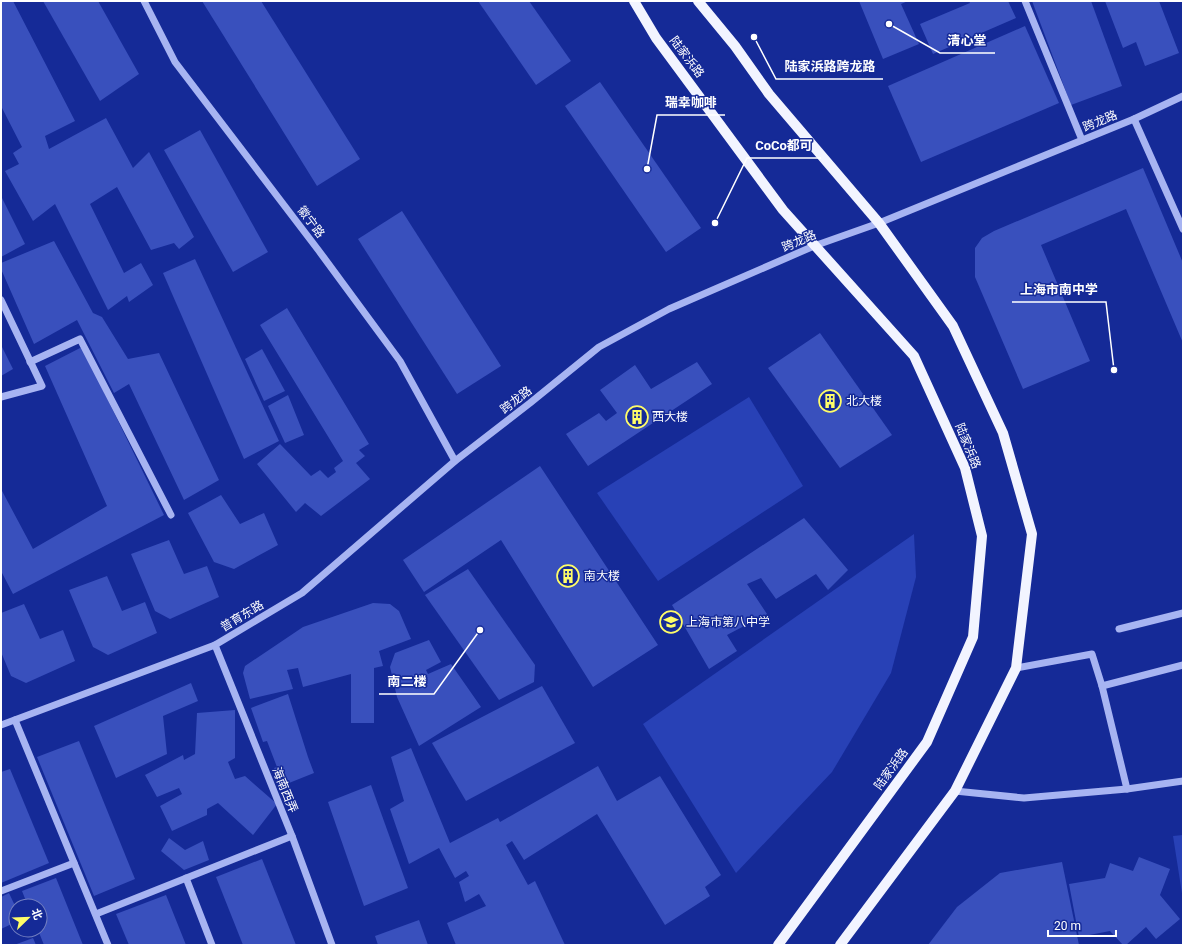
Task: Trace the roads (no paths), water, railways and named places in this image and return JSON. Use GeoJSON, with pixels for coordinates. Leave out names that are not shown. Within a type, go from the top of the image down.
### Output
{"type":"FeatureCollection","features":[{"type":"Feature","properties":{"kind":"main road","name":"陆家浜路"},"geometry":{"type":"LineString","coordinates":[[634,1],[656,38],[783,210],[914,356],[965,468],[982,536],[973,638],[927,742],[778,945]]}},
{"type":"Feature","properties":{"kind":"main road"},"geometry":{"type":"LineString","coordinates":[[698,1],[734,46],[769,94],[879,223],[953,326],[1003,433],[1032,534],[1016,668],[955,791],[840,945]]}},
{"type":"Feature","properties":{"kind":"street","name":"徽宁路"},"geometry":{"type":"LineString","coordinates":[[144,1],[175,62],[315,245],[400,361],[455,461]]}},
{"type":"Feature","properties":{"kind":"street"},"geometry":{"type":"LineString","coordinates":[[1025,1],[1082,140]]}},
{"type":"Feature","properties":{"kind":"street","name":"跨龙路"},"geometry":{"type":"LineString","coordinates":[[455,461],[530,403],[598,347],[669,309],[814,246],[879,223],[1134,119],[1183,96]]}},
{"type":"Feature","properties":{"kind":"street"},"geometry":{"type":"LineString","coordinates":[[1134,119],[1183,229]]}},
{"type":"Feature","properties":{"kind":"street"},"geometry":{"type":"LineString","coordinates":[[1,300],[42,386],[1,397]]}},
{"type":"Feature","properties":{"kind":"street"},"geometry":{"type":"LineString","coordinates":[[30,362],[80,339],[171,516]]}},
{"type":"Feature","properties":{"kind":"street","name":"普育东路"},"geometry":{"type":"LineString","coordinates":[[1,725],[215,645],[302,593],[455,461]]}},
{"type":"Feature","properties":{"kind":"street"},"geometry":{"type":"LineString","coordinates":[[1119,629],[1183,613]]}},
{"type":"Feature","properties":{"kind":"street","name":"海南西弄"},"geometry":{"type":"LineString","coordinates":[[215,645],[292,836],[332,945]]}},
{"type":"Feature","properties":{"kind":"street"},"geometry":{"type":"LineString","coordinates":[[1016,668],[1092,654],[1102,686],[1127,789]]}},
{"type":"Feature","properties":{"kind":"street"},"geometry":{"type":"LineString","coordinates":[[1102,686],[1183,665]]}},
{"type":"Feature","properties":{"kind":"street"},"geometry":{"type":"LineString","coordinates":[[15,720],[108,945]]}},
{"type":"Feature","properties":{"kind":"street"},"geometry":{"type":"LineString","coordinates":[[955,791],[1024,798],[1127,789],[1183,781]]}},
{"type":"Feature","properties":{"kind":"street"},"geometry":{"type":"LineString","coordinates":[[96,914],[292,836]]}},
{"type":"Feature","properties":{"kind":"street"},"geometry":{"type":"LineString","coordinates":[[1,891],[74,863]]}},
{"type":"Feature","properties":{"kind":"street"},"geometry":{"type":"LineString","coordinates":[[186,878],[212,945]]}},
{"type":"Feature","properties":{"kind":"place","name":"清心堂"},"geometry":{"type":"Point","coordinates":[889,24]}},
{"type":"Feature","properties":{"kind":"place","name":"陆家浜路跨龙路"},"geometry":{"type":"Point","coordinates":[754,37]}},
{"type":"Feature","properties":{"kind":"place","name":"瑞幸咖啡"},"geometry":{"type":"Point","coordinates":[647,169]}},
{"type":"Feature","properties":{"kind":"place","name":"CoCo都可"},"geometry":{"type":"Point","coordinates":[715,223]}},
{"type":"Feature","properties":{"kind":"place","name":"上海市南中学"},"geometry":{"type":"Point","coordinates":[1114,370]}},
{"type":"Feature","properties":{"kind":"place","name":"北大楼"},"geometry":{"type":"Point","coordinates":[830,401]}},
{"type":"Feature","properties":{"kind":"place","name":"西大楼"},"geometry":{"type":"Point","coordinates":[637,417]}},
{"type":"Feature","properties":{"kind":"place","name":"南大楼"},"geometry":{"type":"Point","coordinates":[568,576]}},
{"type":"Feature","properties":{"kind":"place","name":"上海市第八中学"},"geometry":{"type":"Point","coordinates":[671,622]}},
{"type":"Feature","properties":{"kind":"place","name":"南二楼"},"geometry":{"type":"Point","coordinates":[480,630]}}]}
